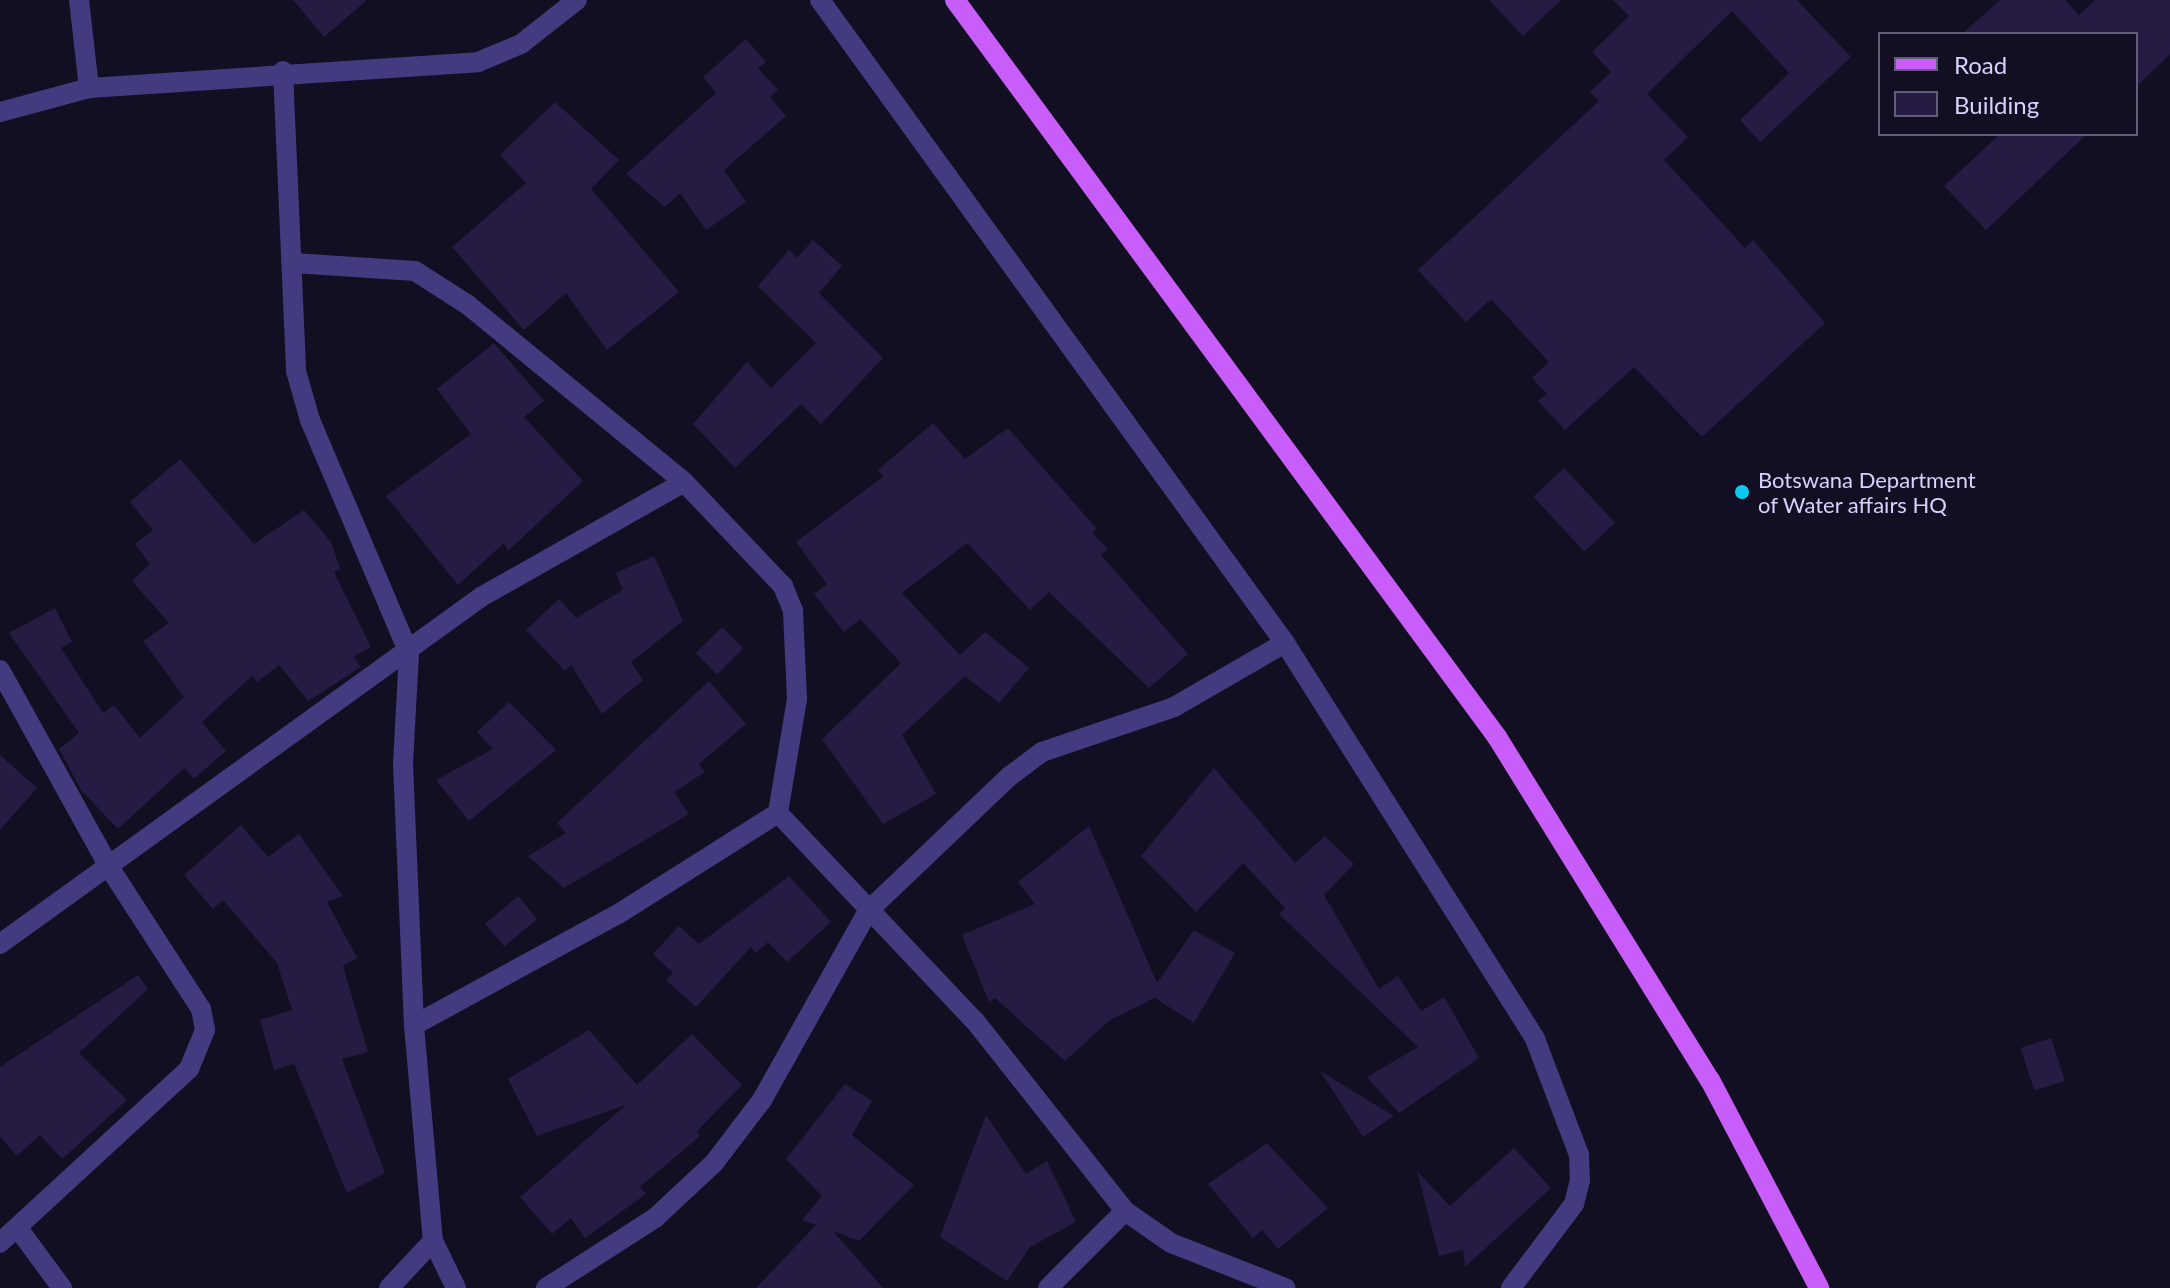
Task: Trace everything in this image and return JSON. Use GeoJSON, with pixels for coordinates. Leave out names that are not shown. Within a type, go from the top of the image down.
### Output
{"type":"FeatureCollection","features":[{"type":"Feature","properties":{"kind":"main road"},"geometry":{"type":"LineString","coordinates":[[955,0],[1497,737],[1710,1080],[1819,1288]]}},
{"type":"Feature","properties":{"kind":"street"},"geometry":{"type":"LineString","coordinates":[[79,0],[89,88]]}},
{"type":"Feature","properties":{"kind":"street"},"geometry":{"type":"LineString","coordinates":[[0,112],[89,88],[283,71],[478,62],[521,44],[577,0]]}},
{"type":"Feature","properties":{"kind":"street"},"geometry":{"type":"LineString","coordinates":[[820,0],[1285,643],[1535,1039],[1558,1090],[1580,1180],[1574,1204],[1511,1288]]}},
{"type":"Feature","properties":{"kind":"street"},"geometry":{"type":"LineString","coordinates":[[283,71],[294,263],[296,371],[310,420],[409,653],[403,763],[414,1025],[433,1241],[456,1288]]}},
{"type":"Feature","properties":{"kind":"street"},"geometry":{"type":"LineString","coordinates":[[294,263],[415,271],[468,305],[684,482],[783,586],[793,611],[797,699],[778,813],[618,914],[414,1025]]}},
{"type":"Feature","properties":{"kind":"street"},"geometry":{"type":"LineString","coordinates":[[0,944],[111,870],[481,597],[684,482]]}},
{"type":"Feature","properties":{"kind":"street"},"geometry":{"type":"LineString","coordinates":[[546,1288],[655,1218],[714,1163],[762,1100],[868,911],[1042,752],[1174,707],[1285,643]]}},
{"type":"Feature","properties":{"kind":"street"},"geometry":{"type":"LineString","coordinates":[[0,670],[111,870],[201,1009],[205,1030],[189,1069],[20,1231],[0,1243]]}},
{"type":"Feature","properties":{"kind":"street"},"geometry":{"type":"LineString","coordinates":[[778,813],[975,1021],[1125,1211],[1171,1243],[1285,1288]]}},
{"type":"Feature","properties":{"kind":"street"},"geometry":{"type":"LineString","coordinates":[[1048,1288],[1125,1211]]}},
{"type":"Feature","properties":{"kind":"street"},"geometry":{"type":"LineString","coordinates":[[20,1231],[62,1288]]}},
{"type":"Feature","properties":{"kind":"street"},"geometry":{"type":"LineString","coordinates":[[389,1288],[433,1241]]}},
{"type":"Feature","properties":{"kind":"building"},"geometry":{"type":"Polygon","coordinates":[[[293,0],[367,0],[324,37],[293,0]]]}},
{"type":"Feature","properties":{"kind":"building"},"geometry":{"type":"Polygon","coordinates":[[[1489,0],[1561,0],[1523,36],[1489,0]]]}},
{"type":"Feature","properties":{"kind":"building"},"geometry":{"type":"Polygon","coordinates":[[[1613,0],[1797,0],[1851,57],[1760,142],[1740,120],[1789,73],[1732,11],[1647,94],[1688,137],[1664,160],[1745,248],[1753,240],[1825,323],[1702,437],[1634,367],[1565,430],[1538,401],[1547,394],[1532,378],[1549,362],[1491,299],[1466,322],[1418,270],[1599,101],[1590,92],[1611,72],[1592,52],[1629,16],[1613,0]]]}},
{"type":"Feature","properties":{"kind":"building"},"geometry":{"type":"Polygon","coordinates":[[[2000,0],[2065,0],[2079,15],[2095,0],[2170,0],[2170,54],[2138,85],[2138,32],[1964,32],[2000,0]]]}},
{"type":"Feature","properties":{"kind":"building"},"geometry":{"type":"Polygon","coordinates":[[[746,39],[766,62],[758,68],[778,90],[770,97],[786,116],[724,170],[746,202],[706,230],[680,193],[665,207],[626,174],[716,93],[703,77],[746,39]]]}},
{"type":"Feature","properties":{"kind":"building"},"geometry":{"type":"Polygon","coordinates":[[[555,102],[619,160],[591,189],[679,292],[607,350],[566,293],[524,330],[452,247],[526,183],[500,155],[555,102]]]}},
{"type":"Feature","properties":{"kind":"building"},"geometry":{"type":"Polygon","coordinates":[[[1998,136],[2085,136],[1986,230],[1944,186],[1998,136]]]}},
{"type":"Feature","properties":{"kind":"building"},"geometry":{"type":"Polygon","coordinates":[[[813,240],[842,266],[819,293],[883,358],[821,424],[801,404],[735,468],[693,424],[747,362],[771,388],[816,343],[758,286],[789,250],[797,258],[813,240]]]}},
{"type":"Feature","properties":{"kind":"building"},"geometry":{"type":"Polygon","coordinates":[[[494,343],[544,401],[524,417],[583,481],[508,551],[504,543],[458,585],[386,496],[471,434],[437,389],[494,343]]]}},
{"type":"Feature","properties":{"kind":"building"},"geometry":{"type":"Polygon","coordinates":[[[933,423],[965,459],[1008,428],[1097,529],[1092,533],[1108,549],[1101,555],[1188,654],[1149,688],[1049,592],[1030,610],[967,543],[902,593],[960,655],[985,632],[1029,668],[999,703],[965,676],[902,735],[936,794],[883,824],[822,739],[901,663],[860,619],[844,632],[814,594],[827,584],[796,542],[884,476],[878,470],[933,423]]]}},
{"type":"Feature","properties":{"kind":"building"},"geometry":{"type":"Polygon","coordinates":[[[180,459],[254,544],[304,510],[331,542],[340,569],[334,572],[371,647],[353,657],[361,667],[308,701],[279,665],[257,682],[252,676],[202,722],[226,751],[194,779],[184,768],[118,829],[81,790],[59,749],[79,733],[9,633],[55,608],[72,642],[61,648],[103,713],[114,705],[140,738],[184,697],[143,641],[169,623],[132,581],[150,564],[135,544],[153,530],[130,502],[180,459]]]}},
{"type":"Feature","properties":{"kind":"building"},"geometry":{"type":"Polygon","coordinates":[[[1564,468],[1615,523],[1584,551],[1533,497],[1564,468]]]}},
{"type":"Feature","properties":{"kind":"building"},"geometry":{"type":"Polygon","coordinates":[[[654,556],[683,621],[631,662],[643,680],[602,714],[571,665],[565,671],[526,630],[559,599],[576,618],[623,590],[616,573],[654,556]]]}},
{"type":"Feature","properties":{"kind":"building"},"geometry":{"type":"Polygon","coordinates":[[[722,627],[743,648],[717,674],[696,653],[722,627]]]}},
{"type":"Feature","properties":{"kind":"building"},"geometry":{"type":"Polygon","coordinates":[[[709,681],[746,724],[699,764],[705,772],[674,792],[689,814],[564,888],[528,856],[566,833],[557,823],[709,681]]]}},
{"type":"Feature","properties":{"kind":"building"},"geometry":{"type":"Polygon","coordinates":[[[509,702],[556,750],[469,821],[436,780],[493,749],[477,732],[509,702]]]}},
{"type":"Feature","properties":{"kind":"building"},"geometry":{"type":"Polygon","coordinates":[[[0,755],[37,788],[0,830],[0,755]]]}},
{"type":"Feature","properties":{"kind":"building"},"geometry":{"type":"Polygon","coordinates":[[[1214,768],[1295,863],[1325,836],[1354,864],[1324,895],[1379,989],[1398,976],[1421,1011],[1444,997],[1479,1058],[1399,1113],[1367,1077],[1418,1047],[1279,914],[1285,908],[1243,863],[1196,912],[1141,856],[1214,768]]]}},
{"type":"Feature","properties":{"kind":"building"},"geometry":{"type":"Polygon","coordinates":[[[241,825],[268,857],[299,834],[343,896],[327,902],[357,958],[343,966],[368,1052],[342,1059],[385,1173],[347,1193],[294,1064],[274,1070],[260,1020],[292,1010],[277,963],[223,900],[213,909],[184,875],[241,825]]]}},
{"type":"Feature","properties":{"kind":"building"},"geometry":{"type":"Polygon","coordinates":[[[1089,826],[1157,983],[1194,930],[1235,953],[1194,1023],[1155,998],[1110,1020],[1065,1061],[995,998],[989,1002],[962,935],[1035,904],[1018,882],[1089,826]]]}},
{"type":"Feature","properties":{"kind":"building"},"geometry":{"type":"Polygon","coordinates":[[[789,876],[831,922],[787,962],[768,942],[756,953],[751,947],[696,1007],[666,980],[673,973],[653,954],[679,926],[699,944],[789,876]]]}},
{"type":"Feature","properties":{"kind":"building"},"geometry":{"type":"Polygon","coordinates":[[[518,896],[537,919],[504,947],[485,924],[518,896]]]}},
{"type":"Feature","properties":{"kind":"building"},"geometry":{"type":"Polygon","coordinates":[[[138,975],[148,989],[79,1053],[127,1100],[62,1159],[40,1135],[17,1156],[0,1137],[0,1067],[138,975]]]}},
{"type":"Feature","properties":{"kind":"building"},"geometry":{"type":"Polygon","coordinates":[[[589,1030],[637,1085],[692,1034],[742,1085],[697,1131],[700,1136],[640,1187],[646,1194],[585,1238],[571,1218],[552,1234],[520,1197],[626,1105],[537,1136],[508,1079],[589,1030]]]}},
{"type":"Feature","properties":{"kind":"building"},"geometry":{"type":"Polygon","coordinates":[[[2051,1038],[2065,1081],[2034,1091],[2021,1048],[2051,1038]]]}},
{"type":"Feature","properties":{"kind":"building"},"geometry":{"type":"Polygon","coordinates":[[[1320,1071],[1394,1116],[1363,1137],[1320,1071]]]}},
{"type":"Feature","properties":{"kind":"building"},"geometry":{"type":"Polygon","coordinates":[[[845,1084],[872,1101],[852,1135],[914,1185],[859,1241],[833,1231],[883,1288],[756,1288],[816,1225],[802,1220],[822,1196],[786,1159],[845,1084]]]}},
{"type":"Feature","properties":{"kind":"building"},"geometry":{"type":"Polygon","coordinates":[[[986,1115],[1026,1174],[1047,1161],[1076,1222],[1030,1247],[1007,1281],[940,1237],[986,1115]]]}},
{"type":"Feature","properties":{"kind":"building"},"geometry":{"type":"Polygon","coordinates":[[[1267,1143],[1328,1208],[1278,1249],[1262,1230],[1253,1238],[1208,1184],[1267,1143]]]}},
{"type":"Feature","properties":{"kind":"building"},"geometry":{"type":"Polygon","coordinates":[[[1514,1148],[1551,1188],[1465,1267],[1463,1250],[1439,1256],[1417,1171],[1450,1206],[1514,1148]]]}},
{"type":"Feature","properties":{"kind":"place","name":"Botswana Department of Water affairs HQ"},"geometry":{"type":"Point","coordinates":[1742,492]}}]}
